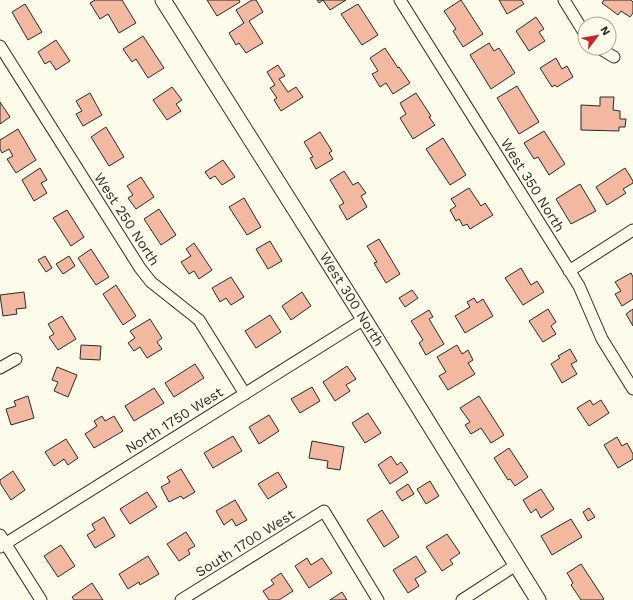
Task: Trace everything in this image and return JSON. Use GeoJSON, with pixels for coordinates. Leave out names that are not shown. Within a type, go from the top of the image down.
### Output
{"type":"FeatureCollection","features":[{"type":"Feature","properties":{"kind":"main road","name":"West 300 North"},"geometry":{"type":"LineString","coordinates":[[163,0],[364,319],[538,600]]}},
{"type":"Feature","properties":{"kind":"street","name":"West 350 North"},"geometry":{"type":"LineString","coordinates":[[400,0],[579,286],[602,340],[633,389]]}},
{"type":"Feature","properties":{"kind":"street"},"geometry":{"type":"LineString","coordinates":[[564,0],[577,21]]}},
{"type":"Feature","properties":{"kind":"street","name":"West 250 North"},"geometry":{"type":"LineString","coordinates":[[0,46],[140,268],[151,282],[199,320],[245,394]]}},
{"type":"Feature","properties":{"kind":"street"},"geometry":{"type":"LineString","coordinates":[[569,271],[633,230]]}},
{"type":"Feature","properties":{"kind":"street","name":"North 1750 West"},"geometry":{"type":"LineString","coordinates":[[2,542],[245,394],[364,319]]}},
{"type":"Feature","properties":{"kind":"street"},"geometry":{"type":"LineString","coordinates":[[0,368],[16,359]]}},
{"type":"Feature","properties":{"kind":"street","name":"South 1700 West"},"geometry":{"type":"LineString","coordinates":[[181,600],[324,510],[378,600]]}},
{"type":"Feature","properties":{"kind":"street"},"geometry":{"type":"LineString","coordinates":[[2,542],[41,600]]}},
{"type":"Feature","properties":{"kind":"street"},"geometry":{"type":"LineString","coordinates":[[462,600],[516,565]]}},
{"type":"Feature","properties":{"kind":"building"},"geometry":{"type":"Polygon","coordinates":[[[95,0],[122,0],[136,23],[119,33],[108,14],[100,19],[90,3],[95,0]]]}},
{"type":"Feature","properties":{"kind":"building"},"geometry":{"type":"Polygon","coordinates":[[[207,0],[239,0],[240,2],[217,16],[207,0]]]}},
{"type":"Feature","properties":{"kind":"building"},"geometry":{"type":"Polygon","coordinates":[[[252,0],[256,0],[263,12],[249,21],[263,43],[246,53],[239,43],[236,45],[229,33],[244,23],[236,10],[252,0]]]}},
{"type":"Feature","properties":{"kind":"building"},"geometry":{"type":"Polygon","coordinates":[[[323,0],[346,0],[330,10],[323,0]]]}},
{"type":"Feature","properties":{"kind":"building"},"geometry":{"type":"Polygon","coordinates":[[[461,0],[483,34],[463,47],[453,31],[456,29],[444,11],[461,0]]]}},
{"type":"Feature","properties":{"kind":"building"},"geometry":{"type":"Polygon","coordinates":[[[499,0],[521,0],[524,4],[507,14],[499,0]]]}},
{"type":"Feature","properties":{"kind":"building"},"geometry":{"type":"Polygon","coordinates":[[[604,0],[631,0],[633,2],[633,13],[630,17],[621,11],[618,15],[602,3],[604,0]]]}},
{"type":"Feature","properties":{"kind":"building"},"geometry":{"type":"Polygon","coordinates":[[[25,4],[42,32],[28,40],[12,12],[25,4]]]}},
{"type":"Feature","properties":{"kind":"building"},"geometry":{"type":"Polygon","coordinates":[[[358,4],[378,35],[362,45],[341,14],[358,4]]]}},
{"type":"Feature","properties":{"kind":"building"},"geometry":{"type":"Polygon","coordinates":[[[536,17],[544,29],[539,32],[545,41],[529,51],[516,31],[536,17]]]}},
{"type":"Feature","properties":{"kind":"building"},"geometry":{"type":"Polygon","coordinates":[[[143,36],[164,68],[148,78],[136,59],[132,62],[123,49],[143,36]]]}},
{"type":"Feature","properties":{"kind":"building"},"geometry":{"type":"Polygon","coordinates":[[[56,40],[70,61],[56,70],[50,61],[45,64],[38,52],[56,40]]]}},
{"type":"Feature","properties":{"kind":"building"},"geometry":{"type":"Polygon","coordinates":[[[489,43],[494,51],[499,48],[515,73],[491,89],[470,55],[489,43]]]}},
{"type":"Feature","properties":{"kind":"building"},"geometry":{"type":"Polygon","coordinates":[[[385,48],[410,83],[393,94],[386,83],[380,87],[372,74],[378,71],[370,58],[385,48]]]}},
{"type":"Feature","properties":{"kind":"building"},"geometry":{"type":"Polygon","coordinates":[[[556,58],[562,69],[567,66],[573,77],[557,87],[555,85],[552,87],[540,68],[556,58]]]}},
{"type":"Feature","properties":{"kind":"building"},"geometry":{"type":"Polygon","coordinates":[[[278,65],[285,76],[279,79],[288,92],[296,87],[303,97],[281,111],[274,100],[277,98],[270,88],[275,85],[267,72],[278,65]]]}},
{"type":"Feature","properties":{"kind":"building"},"geometry":{"type":"Polygon","coordinates":[[[517,86],[539,122],[519,134],[497,98],[517,86]]]}},
{"type":"Feature","properties":{"kind":"building"},"geometry":{"type":"Polygon","coordinates":[[[172,87],[182,100],[176,104],[181,111],[167,120],[153,100],[172,87]]]}},
{"type":"Feature","properties":{"kind":"building"},"geometry":{"type":"Polygon","coordinates":[[[90,93],[102,115],[83,126],[76,114],[82,111],[76,101],[90,93]]]}},
{"type":"Feature","properties":{"kind":"building"},"geometry":{"type":"Polygon","coordinates":[[[416,93],[435,125],[413,139],[400,118],[406,114],[400,103],[416,93]]]}},
{"type":"Feature","properties":{"kind":"building"},"geometry":{"type":"Polygon","coordinates":[[[600,97],[614,97],[613,110],[620,111],[620,119],[626,119],[625,127],[619,127],[619,131],[581,130],[581,105],[600,106],[600,97]]]}},
{"type":"Feature","properties":{"kind":"building"},"geometry":{"type":"Polygon","coordinates":[[[0,102],[10,117],[0,124],[0,102]]]}},
{"type":"Feature","properties":{"kind":"building"},"geometry":{"type":"Polygon","coordinates":[[[106,127],[124,157],[109,166],[91,137],[106,127]]]}},
{"type":"Feature","properties":{"kind":"building"},"geometry":{"type":"Polygon","coordinates":[[[18,129],[36,160],[16,173],[7,159],[13,156],[9,149],[2,153],[0,149],[0,140],[18,129]]]}},
{"type":"Feature","properties":{"kind":"building"},"geometry":{"type":"Polygon","coordinates":[[[544,131],[565,164],[549,175],[538,157],[534,159],[524,143],[544,131]]]}},
{"type":"Feature","properties":{"kind":"building"},"geometry":{"type":"Polygon","coordinates":[[[320,132],[332,151],[329,153],[333,159],[316,169],[310,158],[313,157],[304,142],[320,132]]]}},
{"type":"Feature","properties":{"kind":"building"},"geometry":{"type":"Polygon","coordinates":[[[443,138],[466,175],[450,185],[426,149],[443,138]]]}},
{"type":"Feature","properties":{"kind":"building"},"geometry":{"type":"Polygon","coordinates":[[[223,160],[235,177],[222,185],[215,176],[210,179],[205,172],[223,160]]]}},
{"type":"Feature","properties":{"kind":"building"},"geometry":{"type":"Polygon","coordinates":[[[40,168],[47,180],[41,183],[47,193],[34,201],[22,180],[40,168]]]}},
{"type":"Feature","properties":{"kind":"building"},"geometry":{"type":"Polygon","coordinates":[[[625,168],[633,183],[623,189],[626,193],[607,205],[596,187],[625,168]]]}},
{"type":"Feature","properties":{"kind":"building"},"geometry":{"type":"Polygon","coordinates":[[[344,171],[353,185],[358,182],[366,193],[361,196],[367,207],[347,220],[339,206],[344,203],[330,180],[344,171]]]}},
{"type":"Feature","properties":{"kind":"building"},"geometry":{"type":"Polygon","coordinates":[[[141,177],[154,197],[136,209],[128,198],[133,195],[127,186],[141,177]]]}},
{"type":"Feature","properties":{"kind":"building"},"geometry":{"type":"Polygon","coordinates":[[[580,184],[596,211],[571,224],[556,199],[580,184]]]}},
{"type":"Feature","properties":{"kind":"building"},"geometry":{"type":"Polygon","coordinates":[[[469,188],[481,206],[485,203],[493,215],[470,229],[467,224],[463,226],[459,219],[456,221],[450,210],[456,206],[451,199],[469,188]]]}},
{"type":"Feature","properties":{"kind":"building"},"geometry":{"type":"Polygon","coordinates":[[[244,198],[261,227],[247,235],[229,207],[244,198]]]}},
{"type":"Feature","properties":{"kind":"building"},"geometry":{"type":"Polygon","coordinates":[[[159,209],[176,235],[161,245],[144,219],[159,209]]]}},
{"type":"Feature","properties":{"kind":"building"},"geometry":{"type":"Polygon","coordinates":[[[67,210],[84,237],[71,246],[53,218],[67,210]]]}},
{"type":"Feature","properties":{"kind":"building"},"geometry":{"type":"Polygon","coordinates":[[[379,239],[400,274],[386,283],[374,263],[377,262],[367,246],[379,239]]]}},
{"type":"Feature","properties":{"kind":"building"},"geometry":{"type":"Polygon","coordinates":[[[270,241],[282,261],[268,269],[256,249],[270,241]]]}},
{"type":"Feature","properties":{"kind":"building"},"geometry":{"type":"Polygon","coordinates":[[[194,243],[212,270],[199,279],[194,271],[189,274],[181,262],[191,256],[186,249],[194,243]]]}},
{"type":"Feature","properties":{"kind":"building"},"geometry":{"type":"Polygon","coordinates":[[[91,249],[109,277],[96,285],[78,258],[91,249]]]}},
{"type":"Feature","properties":{"kind":"building"},"geometry":{"type":"Polygon","coordinates":[[[45,256],[52,268],[46,272],[38,260],[45,256]]]}},
{"type":"Feature","properties":{"kind":"building"},"geometry":{"type":"Polygon","coordinates":[[[69,256],[75,266],[63,274],[56,264],[69,256]]]}},
{"type":"Feature","properties":{"kind":"building"},"geometry":{"type":"Polygon","coordinates":[[[521,268],[531,285],[537,281],[544,292],[523,305],[505,278],[521,268]]]}},
{"type":"Feature","properties":{"kind":"building"},"geometry":{"type":"Polygon","coordinates":[[[631,273],[633,277],[633,299],[622,306],[615,294],[621,291],[615,282],[631,273]]]}},
{"type":"Feature","properties":{"kind":"building"},"geometry":{"type":"Polygon","coordinates":[[[231,277],[244,297],[231,305],[226,298],[220,302],[212,288],[231,277]]]}},
{"type":"Feature","properties":{"kind":"building"},"geometry":{"type":"Polygon","coordinates":[[[116,285],[136,316],[123,325],[103,294],[116,285]]]}},
{"type":"Feature","properties":{"kind":"building"},"geometry":{"type":"Polygon","coordinates":[[[412,290],[418,298],[405,307],[399,298],[412,290]]]}},
{"type":"Feature","properties":{"kind":"building"},"geometry":{"type":"Polygon","coordinates":[[[24,292],[26,308],[16,309],[17,314],[3,316],[0,295],[24,292]]]}},
{"type":"Feature","properties":{"kind":"building"},"geometry":{"type":"Polygon","coordinates":[[[302,292],[311,306],[291,320],[282,306],[302,292]]]}},
{"type":"Feature","properties":{"kind":"building"},"geometry":{"type":"Polygon","coordinates":[[[474,298],[477,303],[483,299],[493,316],[465,333],[455,316],[470,307],[467,302],[474,298]]]}},
{"type":"Feature","properties":{"kind":"building"},"geometry":{"type":"Polygon","coordinates":[[[548,309],[556,322],[551,326],[556,334],[543,342],[529,321],[548,309]]]}},
{"type":"Feature","properties":{"kind":"building"},"geometry":{"type":"Polygon","coordinates":[[[633,309],[633,326],[626,314],[633,309]]]}},
{"type":"Feature","properties":{"kind":"building"},"geometry":{"type":"Polygon","coordinates":[[[429,310],[433,317],[429,319],[444,344],[426,355],[419,343],[423,340],[411,321],[429,310]]]}},
{"type":"Feature","properties":{"kind":"building"},"geometry":{"type":"Polygon","coordinates":[[[270,315],[281,332],[256,348],[245,331],[270,315]]]}},
{"type":"Feature","properties":{"kind":"building"},"geometry":{"type":"Polygon","coordinates":[[[62,316],[76,339],[58,350],[49,337],[54,334],[48,324],[62,316]]]}},
{"type":"Feature","properties":{"kind":"building"},"geometry":{"type":"Polygon","coordinates":[[[150,319],[162,338],[157,342],[162,349],[147,358],[140,347],[134,351],[128,343],[135,338],[130,331],[150,319]]]}},
{"type":"Feature","properties":{"kind":"building"},"geometry":{"type":"Polygon","coordinates":[[[81,345],[101,346],[100,360],[80,359],[81,345]]]}},
{"type":"Feature","properties":{"kind":"building"},"geometry":{"type":"Polygon","coordinates":[[[457,345],[462,354],[468,350],[473,360],[468,363],[475,374],[448,390],[439,376],[446,372],[437,357],[457,345]]]}},
{"type":"Feature","properties":{"kind":"building"},"geometry":{"type":"Polygon","coordinates":[[[570,349],[577,361],[571,364],[577,374],[562,383],[551,364],[560,358],[558,356],[570,349]]]}},
{"type":"Feature","properties":{"kind":"building"},"geometry":{"type":"Polygon","coordinates":[[[195,364],[204,378],[174,397],[165,383],[195,364]]]}},
{"type":"Feature","properties":{"kind":"building"},"geometry":{"type":"Polygon","coordinates":[[[347,366],[356,379],[346,385],[350,391],[335,401],[323,382],[347,366]]]}},
{"type":"Feature","properties":{"kind":"building"},"geometry":{"type":"Polygon","coordinates":[[[57,367],[77,375],[68,397],[54,391],[58,382],[52,380],[57,367]]]}},
{"type":"Feature","properties":{"kind":"building"},"geometry":{"type":"Polygon","coordinates":[[[312,387],[320,401],[300,413],[291,399],[312,387]]]}},
{"type":"Feature","properties":{"kind":"building"},"geometry":{"type":"Polygon","coordinates":[[[154,388],[164,403],[134,421],[125,406],[154,388]]]}},
{"type":"Feature","properties":{"kind":"building"},"geometry":{"type":"Polygon","coordinates":[[[28,396],[34,418],[11,425],[6,409],[16,406],[14,401],[28,396]]]}},
{"type":"Feature","properties":{"kind":"building"},"geometry":{"type":"Polygon","coordinates":[[[479,396],[504,435],[491,443],[481,428],[471,434],[465,425],[470,422],[460,408],[479,396]]]}},
{"type":"Feature","properties":{"kind":"building"},"geometry":{"type":"Polygon","coordinates":[[[590,400],[593,405],[601,400],[609,413],[589,426],[577,408],[590,400]]]}},
{"type":"Feature","properties":{"kind":"building"},"geometry":{"type":"Polygon","coordinates":[[[368,413],[381,433],[365,443],[352,423],[368,413]]]}},
{"type":"Feature","properties":{"kind":"building"},"geometry":{"type":"Polygon","coordinates":[[[269,415],[279,431],[259,444],[249,427],[269,415]]]}},
{"type":"Feature","properties":{"kind":"building"},"geometry":{"type":"Polygon","coordinates":[[[102,416],[105,421],[114,416],[123,431],[94,448],[85,434],[97,426],[94,421],[102,416]]]}},
{"type":"Feature","properties":{"kind":"building"},"geometry":{"type":"Polygon","coordinates":[[[233,436],[242,451],[213,468],[204,453],[233,436]]]}},
{"type":"Feature","properties":{"kind":"building"},"geometry":{"type":"Polygon","coordinates":[[[617,437],[622,446],[627,443],[633,454],[633,459],[618,468],[604,445],[617,437]]]}},
{"type":"Feature","properties":{"kind":"building"},"geometry":{"type":"Polygon","coordinates":[[[66,439],[78,458],[68,465],[64,459],[54,466],[45,452],[66,439]]]}},
{"type":"Feature","properties":{"kind":"building"},"geometry":{"type":"Polygon","coordinates":[[[312,441],[344,447],[340,470],[327,468],[328,461],[309,458],[312,441]]]}},
{"type":"Feature","properties":{"kind":"building"},"geometry":{"type":"Polygon","coordinates":[[[509,448],[528,477],[515,486],[510,479],[508,480],[494,458],[509,448]]]}},
{"type":"Feature","properties":{"kind":"building"},"geometry":{"type":"Polygon","coordinates":[[[391,456],[397,465],[401,462],[408,472],[390,484],[378,465],[391,456]]]}},
{"type":"Feature","properties":{"kind":"building"},"geometry":{"type":"Polygon","coordinates":[[[181,469],[195,492],[183,499],[181,496],[169,502],[161,487],[170,482],[167,477],[181,469]]]}},
{"type":"Feature","properties":{"kind":"building"},"geometry":{"type":"Polygon","coordinates":[[[13,471],[25,490],[11,500],[0,483],[0,480],[13,471]]]}},
{"type":"Feature","properties":{"kind":"building"},"geometry":{"type":"Polygon","coordinates":[[[278,472],[287,487],[268,499],[258,484],[278,472]]]}},
{"type":"Feature","properties":{"kind":"building"},"geometry":{"type":"Polygon","coordinates":[[[430,481],[439,496],[426,504],[417,489],[430,481]]]}},
{"type":"Feature","properties":{"kind":"building"},"geometry":{"type":"Polygon","coordinates":[[[408,484],[414,494],[402,501],[396,492],[408,484]]]}},
{"type":"Feature","properties":{"kind":"building"},"geometry":{"type":"Polygon","coordinates":[[[541,489],[554,509],[541,518],[536,509],[531,513],[523,500],[541,489]]]}},
{"type":"Feature","properties":{"kind":"building"},"geometry":{"type":"Polygon","coordinates":[[[147,492],[157,507],[130,524],[120,509],[147,492]]]}},
{"type":"Feature","properties":{"kind":"building"},"geometry":{"type":"Polygon","coordinates":[[[235,500],[247,520],[236,526],[232,519],[224,525],[216,511],[235,500]]]}},
{"type":"Feature","properties":{"kind":"building"},"geometry":{"type":"Polygon","coordinates":[[[589,508],[595,517],[588,521],[583,512],[589,508]]]}},
{"type":"Feature","properties":{"kind":"building"},"geometry":{"type":"Polygon","coordinates":[[[382,510],[399,537],[384,547],[367,520],[382,510]]]}},
{"type":"Feature","properties":{"kind":"building"},"geometry":{"type":"Polygon","coordinates":[[[104,517],[115,536],[95,548],[87,535],[95,530],[92,524],[104,517]]]}},
{"type":"Feature","properties":{"kind":"building"},"geometry":{"type":"Polygon","coordinates":[[[571,519],[582,537],[552,555],[541,536],[571,519]]]}},
{"type":"Feature","properties":{"kind":"building"},"geometry":{"type":"Polygon","coordinates":[[[186,532],[195,546],[188,550],[190,554],[179,561],[167,544],[186,532]]]}},
{"type":"Feature","properties":{"kind":"building"},"geometry":{"type":"Polygon","coordinates":[[[447,534],[460,553],[450,560],[453,564],[442,571],[426,547],[447,534]]]}},
{"type":"Feature","properties":{"kind":"building"},"geometry":{"type":"Polygon","coordinates":[[[61,545],[75,566],[58,577],[44,556],[61,545]]]}},
{"type":"Feature","properties":{"kind":"building"},"geometry":{"type":"Polygon","coordinates":[[[148,556],[159,574],[140,585],[139,582],[128,589],[119,574],[148,556]]]}},
{"type":"Feature","properties":{"kind":"building"},"geometry":{"type":"Polygon","coordinates":[[[416,556],[426,572],[415,579],[419,586],[408,593],[393,570],[416,556]]]}},
{"type":"Feature","properties":{"kind":"building"},"geometry":{"type":"Polygon","coordinates":[[[307,558],[311,565],[322,558],[332,573],[309,588],[295,566],[307,558]]]}},
{"type":"Feature","properties":{"kind":"building"},"geometry":{"type":"Polygon","coordinates":[[[581,564],[604,599],[581,600],[571,585],[573,583],[567,573],[581,564]]]}},
{"type":"Feature","properties":{"kind":"building"},"geometry":{"type":"Polygon","coordinates":[[[281,573],[293,591],[279,600],[269,600],[263,591],[274,584],[271,580],[281,573]]]}},
{"type":"Feature","properties":{"kind":"building"},"geometry":{"type":"Polygon","coordinates":[[[92,583],[103,600],[74,600],[72,597],[92,583]]]}},
{"type":"Feature","properties":{"kind":"building"},"geometry":{"type":"Polygon","coordinates":[[[342,592],[347,600],[330,600],[342,592]]]}}]}
